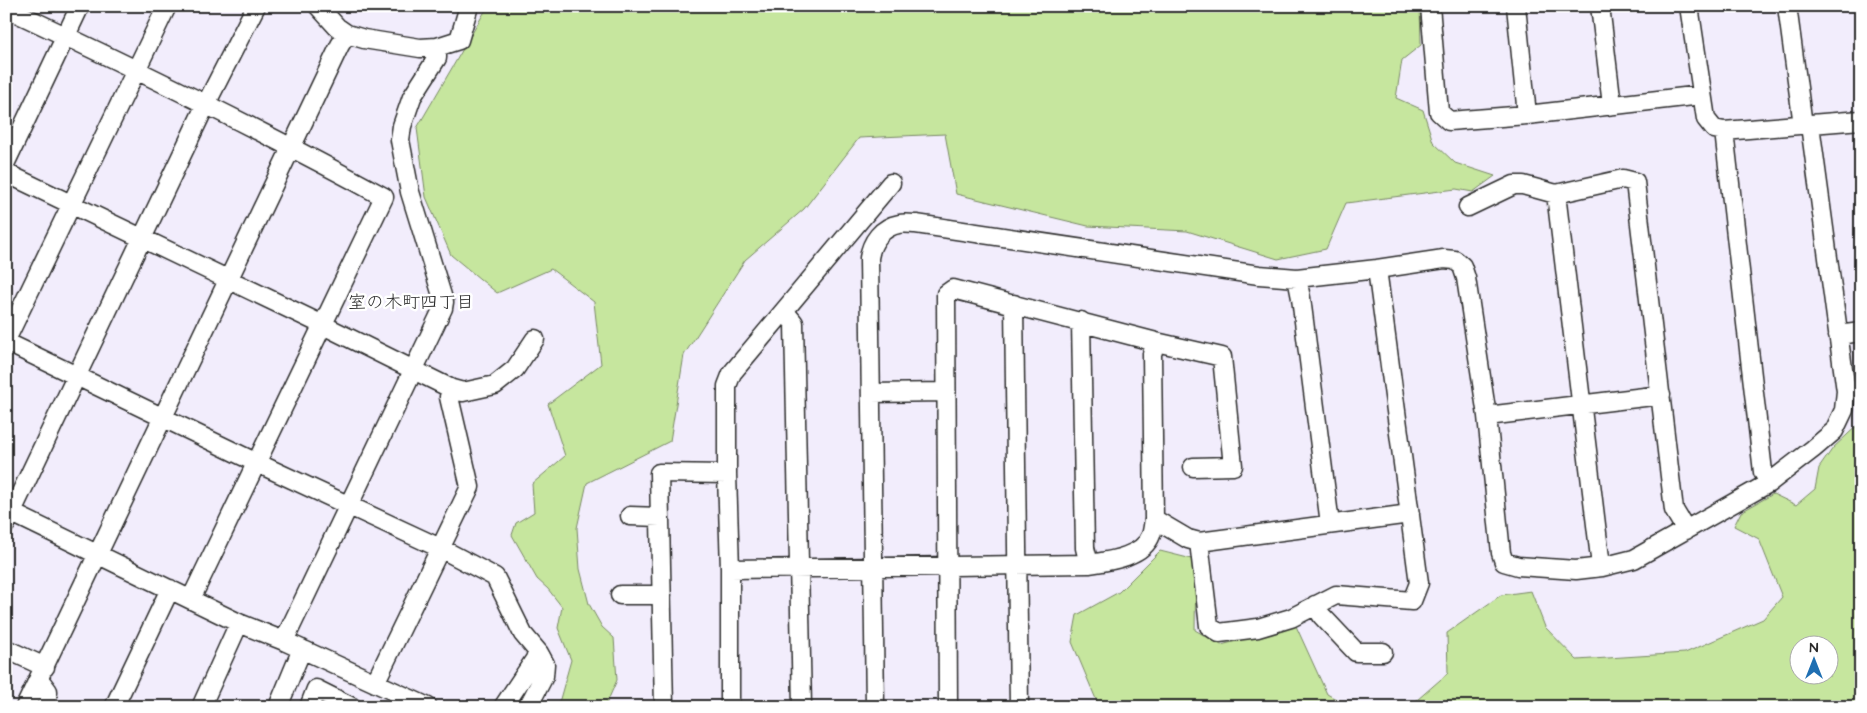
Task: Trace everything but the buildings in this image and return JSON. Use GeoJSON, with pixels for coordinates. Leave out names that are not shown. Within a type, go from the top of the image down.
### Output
{"type":"FeatureCollection","features":[{"type":"Feature","properties":{"kind":"street"},"geometry":{"type":"LineString","coordinates":[[6,162],[80,6]]}},
{"type":"Feature","properties":{"kind":"street"},"geometry":{"type":"LineString","coordinates":[[167,6],[6,341],[255,462],[440,548],[495,577],[523,634],[545,664],[544,676],[528,707]]}},
{"type":"Feature","properties":{"kind":"street"},"geometry":{"type":"LineString","coordinates":[[256,6],[206,104],[78,376],[8,516],[98,554],[239,623],[284,641],[428,707]]}},
{"type":"Feature","properties":{"kind":"street"},"geometry":{"type":"LineString","coordinates":[[318,6],[337,27],[347,34],[420,48],[437,47],[459,40],[469,6]]}},
{"type":"Feature","properties":{"kind":"street"},"geometry":{"type":"LineString","coordinates":[[1430,6],[1439,112],[1449,121],[1527,115],[1702,95]]}},
{"type":"Feature","properties":{"kind":"street"},"geometry":{"type":"LineString","coordinates":[[1516,6],[1527,115]]}},
{"type":"Feature","properties":{"kind":"street"},"geometry":{"type":"LineString","coordinates":[[1600,6],[1612,105]]}},
{"type":"Feature","properties":{"kind":"street"},"geometry":{"type":"LineString","coordinates":[[1689,6],[1706,119],[1714,129],[1724,131],[1861,120]]}},
{"type":"Feature","properties":{"kind":"street"},"geometry":{"type":"LineString","coordinates":[[875,707],[869,258],[870,247],[886,229],[899,224],[916,224],[1259,275],[1297,278],[1444,259],[1455,260],[1462,266],[1466,278],[1487,416],[1501,553],[1504,562],[1518,566],[1576,570],[1602,567],[1634,559],[1770,483],[1834,431],[1844,410],[1846,391],[1807,125],[1787,6]]}},
{"type":"Feature","properties":{"kind":"street"},"geometry":{"type":"LineString","coordinates":[[6,8],[293,147],[384,197],[321,324],[191,598]]}},
{"type":"Feature","properties":{"kind":"street"},"geometry":{"type":"LineString","coordinates":[[25,707],[227,280],[347,34]]}},
{"type":"Feature","properties":{"kind":"street"},"geometry":{"type":"LineString","coordinates":[[284,641],[443,308],[444,302],[410,192],[400,140],[402,126],[412,97],[437,58],[437,47]]}},
{"type":"Feature","properties":{"kind":"street"},"geometry":{"type":"LineString","coordinates":[[1724,131],[1763,472],[1770,483]]}},
{"type":"Feature","properties":{"kind":"street"},"geometry":{"type":"LineString","coordinates":[[6,173],[452,389],[463,392],[495,385],[515,370],[534,339]]}},
{"type":"Feature","properties":{"kind":"street"},"geometry":{"type":"LineString","coordinates":[[1468,207],[1514,185],[1523,185],[1556,194],[1623,179],[1635,182],[1674,510],[1686,530]]}},
{"type":"Feature","properties":{"kind":"street"},"geometry":{"type":"LineString","coordinates":[[730,707],[727,386],[732,373],[891,183]]}},
{"type":"Feature","properties":{"kind":"street"},"geometry":{"type":"LineString","coordinates":[[1556,194],[1602,567]]}},
{"type":"Feature","properties":{"kind":"street"},"geometry":{"type":"LineString","coordinates":[[859,222],[877,237]]}},
{"type":"Feature","properties":{"kind":"street"},"geometry":{"type":"LineString","coordinates":[[1199,542],[1209,626],[1219,633],[1258,628],[1290,618],[1336,595],[1345,594],[1412,601],[1419,583],[1377,269]]}},
{"type":"Feature","properties":{"kind":"street"},"geometry":{"type":"LineString","coordinates":[[1297,278],[1330,524]]}},
{"type":"Feature","properties":{"kind":"street"},"geometry":{"type":"LineString","coordinates":[[948,707],[946,294],[953,289],[1156,342],[1222,357],[1233,466],[1193,468]]}},
{"type":"Feature","properties":{"kind":"street"},"geometry":{"type":"LineString","coordinates":[[1014,304],[1019,565],[1019,707]]}},
{"type":"Feature","properties":{"kind":"street"},"geometry":{"type":"LineString","coordinates":[[784,312],[794,323],[802,707]]}},
{"type":"Feature","properties":{"kind":"street"},"geometry":{"type":"LineString","coordinates":[[1081,321],[1085,548],[1089,564]]}},
{"type":"Feature","properties":{"kind":"street"},"geometry":{"type":"LineString","coordinates":[[1838,335],[1861,332]]}},
{"type":"Feature","properties":{"kind":"street"},"geometry":{"type":"LineString","coordinates":[[730,569],[1089,564],[1110,561],[1140,549],[1151,534],[1154,519],[1152,354],[1156,342]]}},
{"type":"Feature","properties":{"kind":"street"},"geometry":{"type":"LineString","coordinates":[[375,683],[470,487],[449,397],[452,389]]}},
{"type":"Feature","properties":{"kind":"street"},"geometry":{"type":"LineString","coordinates":[[871,393],[945,392]]}},
{"type":"Feature","properties":{"kind":"street"},"geometry":{"type":"LineString","coordinates":[[1487,416],[1661,394]]}},
{"type":"Feature","properties":{"kind":"street"},"geometry":{"type":"LineString","coordinates":[[664,707],[659,473],[727,474]]}},
{"type":"Feature","properties":{"kind":"street"},"geometry":{"type":"LineString","coordinates":[[1154,519],[1188,539],[1199,542],[1410,514]]}},
{"type":"Feature","properties":{"kind":"street"},"geometry":{"type":"LineString","coordinates":[[630,516],[660,517]]}},
{"type":"Feature","properties":{"kind":"street"},"geometry":{"type":"LineString","coordinates":[[114,707],[170,589]]}},
{"type":"Feature","properties":{"kind":"street"},"geometry":{"type":"LineString","coordinates":[[620,595],[662,595]]}},
{"type":"Feature","properties":{"kind":"street"},"geometry":{"type":"LineString","coordinates":[[1315,606],[1356,652],[1383,652]]}},
{"type":"Feature","properties":{"kind":"street"},"geometry":{"type":"LineString","coordinates":[[201,707],[239,623]]}},
{"type":"Feature","properties":{"kind":"street"},"geometry":{"type":"LineString","coordinates":[[6,648],[42,673],[48,692],[47,707]]}},
{"type":"Feature","properties":{"kind":"street"},"geometry":{"type":"LineString","coordinates":[[278,707],[302,649]]}},
{"type":"Feature","properties":{"kind":"street"},"geometry":{"type":"LineString","coordinates":[[503,707],[534,659],[540,655]]}},
{"type":"Feature","properties":{"kind":"street"},"geometry":{"type":"LineString","coordinates":[[309,707],[316,689],[352,707]]}},
{"type":"Feature","properties":{"kind":"green space"},"geometry":{"type":"Polygon","coordinates":[[[488,6],[1420,6],[1421,45],[1402,60],[1396,98],[1423,110],[1433,142],[1455,163],[1495,176],[1473,192],[1456,189],[1346,203],[1326,249],[1278,259],[1187,231],[1088,226],[956,194],[945,134],[859,138],[804,209],[745,260],[684,355],[670,441],[587,483],[577,528],[580,569],[589,604],[602,627],[614,638],[617,680],[605,707],[555,707],[560,699],[571,660],[558,628],[562,607],[548,589],[537,579],[512,535],[516,523],[534,512],[532,484],[565,456],[548,404],[601,364],[594,302],[551,269],[497,293],[451,255],[426,197],[417,128],[488,6]]]}},
{"type":"Feature","properties":{"kind":"green space"},"geometry":{"type":"Polygon","coordinates":[[[1861,422],[1861,707],[1409,707],[1448,673],[1447,633],[1501,595],[1531,591],[1545,627],[1577,660],[1685,653],[1763,619],[1782,597],[1759,539],[1734,526],[1741,512],[1773,494],[1796,505],[1815,489],[1819,468],[1833,448],[1861,422]]]}},
{"type":"Feature","properties":{"kind":"green space"},"geometry":{"type":"Polygon","coordinates":[[[1160,551],[1196,560],[1195,630],[1221,645],[1296,626],[1327,694],[1350,707],[1098,707],[1072,642],[1077,615],[1119,592],[1160,551]]]}},
{"type":"Feature","properties":{"kind":"district","name":"室の木町四丁目"},"geometry":{"type":"Point","coordinates":[411,302]}}]}
